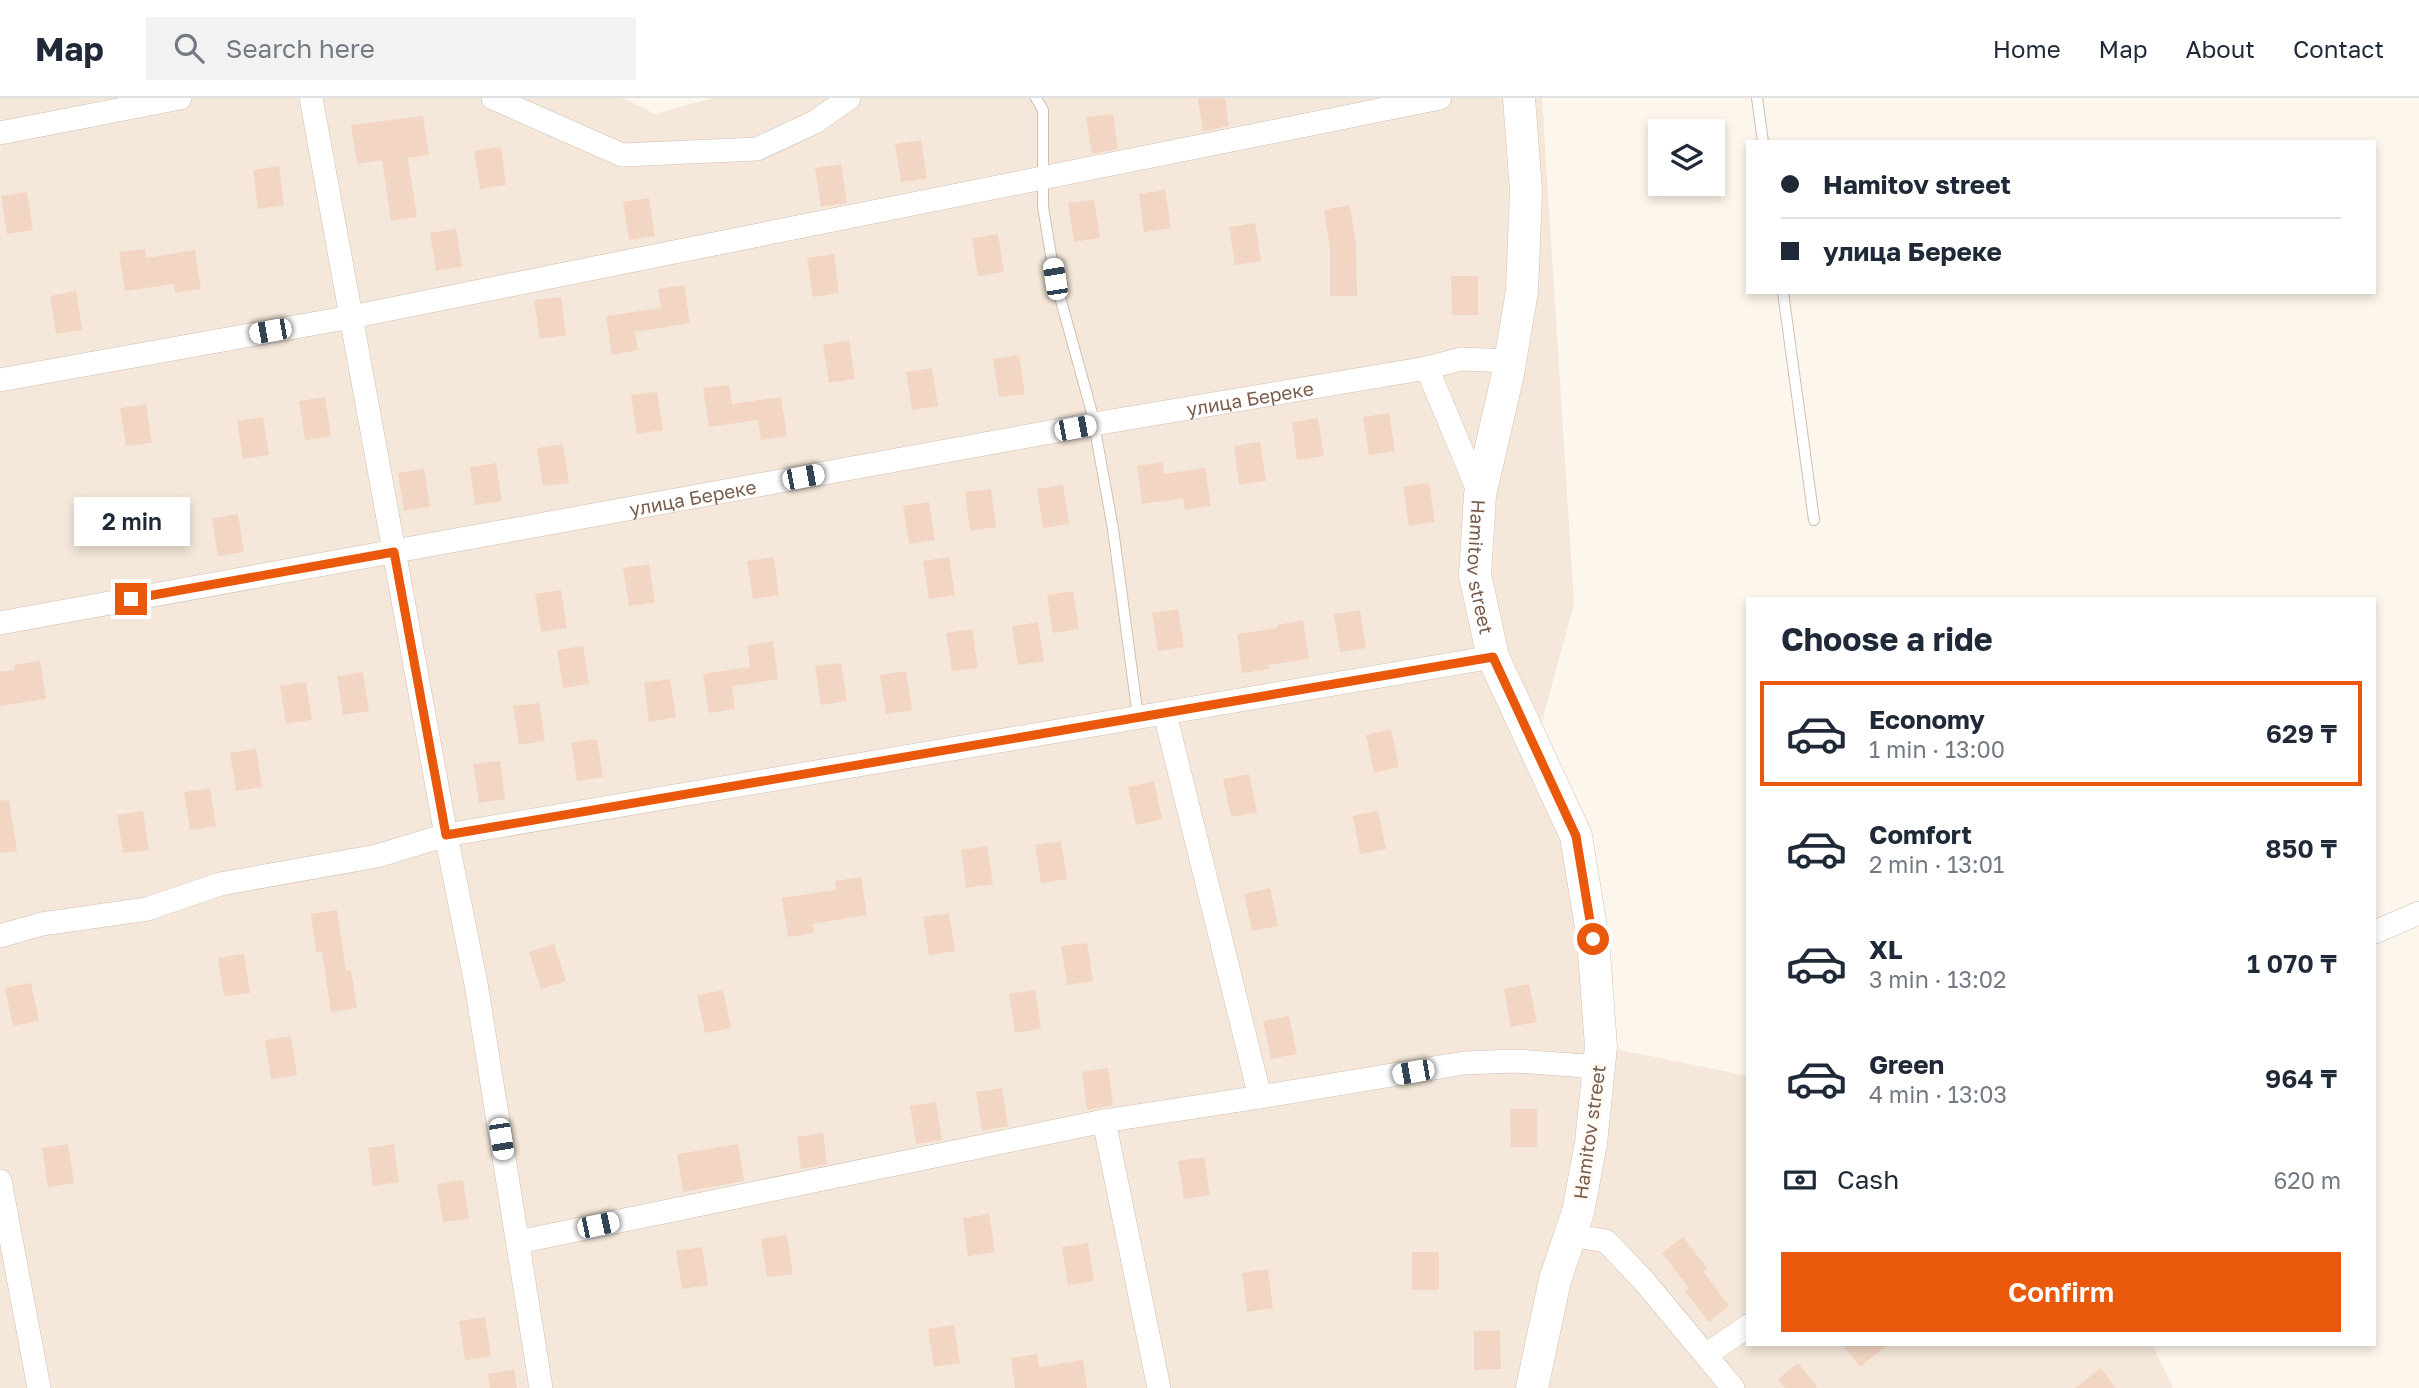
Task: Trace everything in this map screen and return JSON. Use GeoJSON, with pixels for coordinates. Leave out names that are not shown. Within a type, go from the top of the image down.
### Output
{"type":"FeatureCollection","features":[{"type":"Feature","properties":{"kind":"street"},"geometry":{"type":"LineString","coordinates":[[0,132],[180,98]]}},
{"type":"Feature","properties":{"kind":"street"},"geometry":{"type":"LineString","coordinates":[[310,98],[476,984],[541,1388]]}},
{"type":"Feature","properties":{"kind":"street"},"geometry":{"type":"LineString","coordinates":[[493,98],[622,155],[757,149],[815,122],[849,98]]}},
{"type":"Feature","properties":{"kind":"street"},"geometry":{"type":"LineString","coordinates":[[0,380],[351,317],[1440,98]]}},
{"type":"Feature","properties":{"kind":"street","name":"Hamitov street"},"geometry":{"type":"LineString","coordinates":[[1519,98],[1526,191],[1522,291],[1510,361],[1480,495],[1475,575],[1493,657],[1576,836],[1593,939],[1601,1046],[1591,1143],[1578,1212],[1555,1280],[1532,1388]]}},
{"type":"Feature","properties":{"kind":"street","name":"улица Береке"},"geometry":{"type":"LineString","coordinates":[[0,623],[1094,424],[1427,368],[1461,359],[1510,361]]}},
{"type":"Feature","properties":{"kind":"street"},"geometry":{"type":"LineString","coordinates":[[1427,368],[1480,495]]}},
{"type":"Feature","properties":{"kind":"street"},"geometry":{"type":"LineString","coordinates":[[0,936],[42,924],[146,909],[220,884],[377,856],[446,835],[1493,657]]}},
{"type":"Feature","properties":{"kind":"street"},"geometry":{"type":"LineString","coordinates":[[1165,714],[1260,1097]]}},
{"type":"Feature","properties":{"kind":"street"},"geometry":{"type":"LineString","coordinates":[[2376,932],[2419,913]]}},
{"type":"Feature","properties":{"kind":"street"},"geometry":{"type":"LineString","coordinates":[[518,1242],[1104,1121],[1464,1063],[1516,1061],[1599,1067]]}},
{"type":"Feature","properties":{"kind":"street"},"geometry":{"type":"LineString","coordinates":[[1104,1121],[1159,1388]]}},
{"type":"Feature","properties":{"kind":"street"},"geometry":{"type":"LineString","coordinates":[[0,1181],[39,1388]]}},
{"type":"Feature","properties":{"kind":"street"},"geometry":{"type":"LineString","coordinates":[[1570,1236],[1606,1241],[1644,1281],[1733,1388]]}},
{"type":"Feature","properties":{"kind":"street"},"geometry":{"type":"LineString","coordinates":[[1706,1355],[1746,1327]]}},
{"type":"Feature","properties":{"kind":"lane"},"geometry":{"type":"LineString","coordinates":[[1036,98],[1043,110],[1043,207],[1055,279],[1094,424],[1113,529],[1138,718]]}},
{"type":"Feature","properties":{"kind":"lane"},"geometry":{"type":"LineString","coordinates":[[1757,98],[1763,140]]}},
{"type":"Feature","properties":{"kind":"lane"},"geometry":{"type":"LineString","coordinates":[[1783,294],[1814,520]]}},
{"type":"Feature","properties":{"kind":"shaded area"},"geometry":{"type":"Polygon","coordinates":[[[0,98],[623,98],[655,114],[713,98],[1542,98],[1574,604],[1535,747],[1562,786],[1601,1046],[1746,1076],[1746,1346],[2153,1346],[2173,1388],[0,1388],[0,98]]]}},
{"type":"Feature","properties":{"kind":"building"},"geometry":{"type":"Polygon","coordinates":[[[1198,98],[1225,98],[1229,126],[1203,131],[1198,98]]]}},
{"type":"Feature","properties":{"kind":"building"},"geometry":{"type":"Polygon","coordinates":[[[1113,114],[1118,149],[1092,154],[1086,117],[1113,114]]]}},
{"type":"Feature","properties":{"kind":"building"},"geometry":{"type":"Polygon","coordinates":[[[423,116],[429,155],[408,158],[417,217],[391,221],[382,160],[357,164],[351,125],[423,116]]]}},
{"type":"Feature","properties":{"kind":"building"},"geometry":{"type":"Polygon","coordinates":[[[921,140],[927,178],[901,182],[895,144],[921,140]]]}},
{"type":"Feature","properties":{"kind":"building"},"geometry":{"type":"Polygon","coordinates":[[[501,147],[506,185],[480,189],[474,151],[501,147]]]}},
{"type":"Feature","properties":{"kind":"building"},"geometry":{"type":"Polygon","coordinates":[[[841,164],[847,203],[821,207],[815,168],[841,164]]]}},
{"type":"Feature","properties":{"kind":"building"},"geometry":{"type":"Polygon","coordinates":[[[279,166],[284,205],[258,209],[253,170],[279,166]]]}},
{"type":"Feature","properties":{"kind":"building"},"geometry":{"type":"Polygon","coordinates":[[[1165,190],[1171,228],[1144,232],[1139,194],[1165,190]]]}},
{"type":"Feature","properties":{"kind":"building"},"geometry":{"type":"Polygon","coordinates":[[[27,192],[33,230],[7,234],[1,196],[27,192]]]}},
{"type":"Feature","properties":{"kind":"building"},"geometry":{"type":"Polygon","coordinates":[[[649,198],[655,236],[629,240],[623,202],[649,198]]]}},
{"type":"Feature","properties":{"kind":"building"},"geometry":{"type":"Polygon","coordinates":[[[1094,200],[1100,238],[1074,242],[1068,203],[1094,200]]]}},
{"type":"Feature","properties":{"kind":"building"},"geometry":{"type":"Polygon","coordinates":[[[1350,205],[1356,245],[1357,296],[1330,296],[1330,247],[1324,210],[1350,205]]]}},
{"type":"Feature","properties":{"kind":"building"},"geometry":{"type":"Polygon","coordinates":[[[1255,223],[1261,261],[1235,265],[1229,227],[1255,223]]]}},
{"type":"Feature","properties":{"kind":"building"},"geometry":{"type":"Polygon","coordinates":[[[456,229],[462,267],[436,271],[430,233],[456,229]]]}},
{"type":"Feature","properties":{"kind":"building"},"geometry":{"type":"Polygon","coordinates":[[[998,234],[1004,272],[978,276],[972,238],[998,234]]]}},
{"type":"Feature","properties":{"kind":"building"},"geometry":{"type":"Polygon","coordinates":[[[145,249],[146,258],[195,250],[201,289],[175,293],[174,284],[125,291],[119,252],[145,249]]]}},
{"type":"Feature","properties":{"kind":"building"},"geometry":{"type":"Polygon","coordinates":[[[834,254],[839,293],[813,297],[807,258],[834,254]]]}},
{"type":"Feature","properties":{"kind":"building"},"geometry":{"type":"Polygon","coordinates":[[[1451,276],[1478,276],[1478,315],[1452,315],[1451,276]]]}},
{"type":"Feature","properties":{"kind":"building"},"geometry":{"type":"Polygon","coordinates":[[[684,285],[690,323],[635,332],[638,350],[612,355],[606,316],[661,308],[658,289],[684,285]]]}},
{"type":"Feature","properties":{"kind":"building"},"geometry":{"type":"Polygon","coordinates":[[[76,291],[82,330],[56,334],[50,296],[76,291]]]}},
{"type":"Feature","properties":{"kind":"building"},"geometry":{"type":"Polygon","coordinates":[[[561,297],[566,335],[540,339],[534,300],[561,297]]]}},
{"type":"Feature","properties":{"kind":"building"},"geometry":{"type":"Polygon","coordinates":[[[849,340],[855,379],[829,383],[823,345],[849,340]]]}},
{"type":"Feature","properties":{"kind":"building"},"geometry":{"type":"Polygon","coordinates":[[[1019,355],[1025,394],[999,397],[993,359],[1019,355]]]}},
{"type":"Feature","properties":{"kind":"building"},"geometry":{"type":"Polygon","coordinates":[[[932,368],[938,406],[912,410],[906,372],[932,368]]]}},
{"type":"Feature","properties":{"kind":"building"},"geometry":{"type":"Polygon","coordinates":[[[729,385],[732,404],[781,397],[787,436],[761,440],[758,420],[709,427],[703,388],[729,385]]]}},
{"type":"Feature","properties":{"kind":"building"},"geometry":{"type":"Polygon","coordinates":[[[657,392],[663,430],[637,434],[631,395],[657,392]]]}},
{"type":"Feature","properties":{"kind":"building"},"geometry":{"type":"Polygon","coordinates":[[[325,397],[331,436],[305,440],[299,401],[325,397]]]}},
{"type":"Feature","properties":{"kind":"building"},"geometry":{"type":"Polygon","coordinates":[[[146,404],[152,443],[126,446],[120,408],[146,404]]]}},
{"type":"Feature","properties":{"kind":"building"},"geometry":{"type":"Polygon","coordinates":[[[1389,413],[1395,451],[1369,455],[1363,417],[1389,413]]]}},
{"type":"Feature","properties":{"kind":"building"},"geometry":{"type":"Polygon","coordinates":[[[263,417],[269,455],[243,459],[237,421],[263,417]]]}},
{"type":"Feature","properties":{"kind":"building"},"geometry":{"type":"Polygon","coordinates":[[[1318,418],[1324,456],[1297,460],[1292,422],[1318,418]]]}},
{"type":"Feature","properties":{"kind":"building"},"geometry":{"type":"Polygon","coordinates":[[[1260,442],[1266,481],[1239,485],[1234,446],[1260,442]]]}},
{"type":"Feature","properties":{"kind":"building"},"geometry":{"type":"Polygon","coordinates":[[[563,444],[569,483],[543,486],[537,448],[563,444]]]}},
{"type":"Feature","properties":{"kind":"building"},"geometry":{"type":"Polygon","coordinates":[[[1163,462],[1164,474],[1205,468],[1211,506],[1185,510],[1183,498],[1142,504],[1137,466],[1163,462]]]}},
{"type":"Feature","properties":{"kind":"building"},"geometry":{"type":"Polygon","coordinates":[[[496,463],[502,501],[475,505],[470,467],[496,463]]]}},
{"type":"Feature","properties":{"kind":"building"},"geometry":{"type":"Polygon","coordinates":[[[424,469],[430,507],[404,511],[398,473],[424,469]]]}},
{"type":"Feature","properties":{"kind":"building"},"geometry":{"type":"Polygon","coordinates":[[[1429,483],[1435,522],[1409,526],[1403,487],[1429,483]]]}},
{"type":"Feature","properties":{"kind":"building"},"geometry":{"type":"Polygon","coordinates":[[[1063,485],[1069,524],[1043,528],[1037,489],[1063,485]]]}},
{"type":"Feature","properties":{"kind":"building"},"geometry":{"type":"Polygon","coordinates":[[[991,489],[996,527],[970,531],[965,492],[991,489]]]}},
{"type":"Feature","properties":{"kind":"building"},"geometry":{"type":"Polygon","coordinates":[[[929,502],[935,540],[909,544],[903,506],[929,502]]]}},
{"type":"Feature","properties":{"kind":"building"},"geometry":{"type":"Polygon","coordinates":[[[238,514],[244,552],[218,556],[212,518],[238,514]]]}},
{"type":"Feature","properties":{"kind":"building"},"geometry":{"type":"Polygon","coordinates":[[[774,557],[779,595],[753,599],[747,561],[774,557]]]}},
{"type":"Feature","properties":{"kind":"building"},"geometry":{"type":"Polygon","coordinates":[[[949,557],[955,595],[929,599],[923,561],[949,557]]]}},
{"type":"Feature","properties":{"kind":"building"},"geometry":{"type":"Polygon","coordinates":[[[649,564],[655,602],[629,606],[623,568],[649,564]]]}},
{"type":"Feature","properties":{"kind":"building"},"geometry":{"type":"Polygon","coordinates":[[[561,590],[567,628],[541,632],[535,594],[561,590]]]}},
{"type":"Feature","properties":{"kind":"building"},"geometry":{"type":"Polygon","coordinates":[[[1073,591],[1079,629],[1053,633],[1047,595],[1073,591]]]}},
{"type":"Feature","properties":{"kind":"building"},"geometry":{"type":"Polygon","coordinates":[[[1178,609],[1184,647],[1158,651],[1152,613],[1178,609]]]}},
{"type":"Feature","properties":{"kind":"building"},"geometry":{"type":"Polygon","coordinates":[[[1360,610],[1366,648],[1340,652],[1334,614],[1360,610]]]}},
{"type":"Feature","properties":{"kind":"building"},"geometry":{"type":"Polygon","coordinates":[[[1303,620],[1309,659],[1268,665],[1269,669],[1242,673],[1237,634],[1278,628],[1277,625],[1303,620]]]}},
{"type":"Feature","properties":{"kind":"building"},"geometry":{"type":"Polygon","coordinates":[[[1038,622],[1044,661],[1018,665],[1012,626],[1038,622]]]}},
{"type":"Feature","properties":{"kind":"building"},"geometry":{"type":"Polygon","coordinates":[[[972,629],[978,668],[952,671],[946,633],[972,629]]]}},
{"type":"Feature","properties":{"kind":"building"},"geometry":{"type":"Polygon","coordinates":[[[773,641],[778,679],[732,686],[735,709],[709,713],[703,674],[750,667],[747,645],[773,641]]]}},
{"type":"Feature","properties":{"kind":"building"},"geometry":{"type":"Polygon","coordinates":[[[583,646],[589,684],[563,688],[557,650],[583,646]]]}},
{"type":"Feature","properties":{"kind":"building"},"geometry":{"type":"Polygon","coordinates":[[[40,661],[46,699],[0,706],[0,672],[15,670],[14,665],[40,661]]]}},
{"type":"Feature","properties":{"kind":"building"},"geometry":{"type":"Polygon","coordinates":[[[841,663],[847,701],[821,705],[815,666],[841,663]]]}},
{"type":"Feature","properties":{"kind":"building"},"geometry":{"type":"Polygon","coordinates":[[[906,671],[912,710],[886,714],[880,675],[906,671]]]}},
{"type":"Feature","properties":{"kind":"building"},"geometry":{"type":"Polygon","coordinates":[[[363,672],[369,711],[343,715],[337,676],[363,672]]]}},
{"type":"Feature","properties":{"kind":"building"},"geometry":{"type":"Polygon","coordinates":[[[670,679],[676,717],[649,722],[644,683],[670,679]]]}},
{"type":"Feature","properties":{"kind":"building"},"geometry":{"type":"Polygon","coordinates":[[[306,682],[312,720],[286,724],[280,686],[306,682]]]}},
{"type":"Feature","properties":{"kind":"building"},"geometry":{"type":"Polygon","coordinates":[[[539,703],[545,741],[519,745],[513,706],[539,703]]]}},
{"type":"Feature","properties":{"kind":"building"},"geometry":{"type":"Polygon","coordinates":[[[1391,729],[1399,767],[1374,773],[1366,735],[1391,729]]]}},
{"type":"Feature","properties":{"kind":"building"},"geometry":{"type":"Polygon","coordinates":[[[597,739],[603,777],[577,781],[571,743],[597,739]]]}},
{"type":"Feature","properties":{"kind":"building"},"geometry":{"type":"Polygon","coordinates":[[[256,749],[262,787],[236,791],[230,753],[256,749]]]}},
{"type":"Feature","properties":{"kind":"building"},"geometry":{"type":"Polygon","coordinates":[[[500,761],[505,799],[479,803],[473,764],[500,761]]]}},
{"type":"Feature","properties":{"kind":"building"},"geometry":{"type":"Polygon","coordinates":[[[1249,774],[1257,812],[1231,817],[1223,779],[1249,774]]]}},
{"type":"Feature","properties":{"kind":"building"},"geometry":{"type":"Polygon","coordinates":[[[1154,781],[1162,819],[1136,825],[1128,787],[1154,781]]]}},
{"type":"Feature","properties":{"kind":"building"},"geometry":{"type":"Polygon","coordinates":[[[210,788],[216,826],[190,830],[184,792],[210,788]]]}},
{"type":"Feature","properties":{"kind":"building"},"geometry":{"type":"Polygon","coordinates":[[[9,800],[17,851],[0,853],[0,801],[9,800]]]}},
{"type":"Feature","properties":{"kind":"building"},"geometry":{"type":"Polygon","coordinates":[[[143,811],[149,850],[123,853],[117,815],[143,811]]]}},
{"type":"Feature","properties":{"kind":"building"},"geometry":{"type":"Polygon","coordinates":[[[1378,811],[1386,849],[1360,854],[1353,816],[1378,811]]]}},
{"type":"Feature","properties":{"kind":"building"},"geometry":{"type":"Polygon","coordinates":[[[1061,841],[1067,879],[1041,883],[1035,845],[1061,841]]]}},
{"type":"Feature","properties":{"kind":"building"},"geometry":{"type":"Polygon","coordinates":[[[987,846],[993,884],[966,888],[961,850],[987,846]]]}},
{"type":"Feature","properties":{"kind":"building"},"geometry":{"type":"Polygon","coordinates":[[[861,877],[867,915],[812,924],[814,933],[788,937],[782,898],[836,890],[835,881],[861,877]]]}},
{"type":"Feature","properties":{"kind":"building"},"geometry":{"type":"Polygon","coordinates":[[[1270,888],[1278,926],[1252,931],[1244,894],[1270,888]]]}},
{"type":"Feature","properties":{"kind":"building"},"geometry":{"type":"Polygon","coordinates":[[[337,910],[346,971],[351,970],[357,1008],[331,1012],[322,952],[316,952],[311,914],[337,910]]]}},
{"type":"Feature","properties":{"kind":"building"},"geometry":{"type":"Polygon","coordinates":[[[949,913],[955,951],[929,955],[923,917],[949,913]]]}},
{"type":"Feature","properties":{"kind":"building"},"geometry":{"type":"Polygon","coordinates":[[[1087,943],[1093,981],[1067,985],[1061,946],[1087,943]]]}},
{"type":"Feature","properties":{"kind":"building"},"geometry":{"type":"Polygon","coordinates":[[[554,944],[566,981],[541,989],[529,952],[554,944]]]}},
{"type":"Feature","properties":{"kind":"building"},"geometry":{"type":"Polygon","coordinates":[[[244,954],[250,993],[224,996],[218,958],[244,954]]]}},
{"type":"Feature","properties":{"kind":"building"},"geometry":{"type":"Polygon","coordinates":[[[31,983],[39,1021],[13,1026],[5,988],[31,983]]]}},
{"type":"Feature","properties":{"kind":"building"},"geometry":{"type":"Polygon","coordinates":[[[1529,984],[1537,1022],[1511,1027],[1504,989],[1529,984]]]}},
{"type":"Feature","properties":{"kind":"building"},"geometry":{"type":"Polygon","coordinates":[[[723,990],[731,1028],[705,1033],[697,995],[723,990]]]}},
{"type":"Feature","properties":{"kind":"building"},"geometry":{"type":"Polygon","coordinates":[[[1035,990],[1041,1029],[1015,1033],[1009,994],[1035,990]]]}},
{"type":"Feature","properties":{"kind":"building"},"geometry":{"type":"Polygon","coordinates":[[[1289,1016],[1297,1054],[1271,1059],[1263,1021],[1289,1016]]]}},
{"type":"Feature","properties":{"kind":"building"},"geometry":{"type":"Polygon","coordinates":[[[291,1036],[297,1075],[271,1079],[265,1040],[291,1036]]]}},
{"type":"Feature","properties":{"kind":"building"},"geometry":{"type":"Polygon","coordinates":[[[1108,1068],[1113,1105],[1087,1110],[1082,1072],[1108,1068]]]}},
{"type":"Feature","properties":{"kind":"building"},"geometry":{"type":"Polygon","coordinates":[[[1002,1088],[1008,1126],[982,1131],[976,1092],[1002,1088]]]}},
{"type":"Feature","properties":{"kind":"building"},"geometry":{"type":"Polygon","coordinates":[[[936,1102],[942,1140],[916,1144],[910,1106],[936,1102]]]}},
{"type":"Feature","properties":{"kind":"building"},"geometry":{"type":"Polygon","coordinates":[[[1510,1109],[1537,1109],[1537,1147],[1511,1147],[1510,1109]]]}},
{"type":"Feature","properties":{"kind":"building"},"geometry":{"type":"Polygon","coordinates":[[[823,1133],[827,1164],[801,1169],[797,1137],[823,1133]]]}},
{"type":"Feature","properties":{"kind":"building"},"geometry":{"type":"Polygon","coordinates":[[[68,1144],[74,1183],[48,1187],[42,1148],[68,1144]]]}},
{"type":"Feature","properties":{"kind":"building"},"geometry":{"type":"Polygon","coordinates":[[[394,1144],[399,1182],[373,1186],[368,1148],[394,1144]]]}},
{"type":"Feature","properties":{"kind":"building"},"geometry":{"type":"Polygon","coordinates":[[[738,1144],[744,1181],[683,1192],[677,1154],[738,1144]]]}},
{"type":"Feature","properties":{"kind":"building"},"geometry":{"type":"Polygon","coordinates":[[[1204,1157],[1210,1195],[1184,1199],[1178,1161],[1204,1157]]]}},
{"type":"Feature","properties":{"kind":"building"},"geometry":{"type":"Polygon","coordinates":[[[463,1180],[469,1219],[443,1222],[437,1184],[463,1180]]]}},
{"type":"Feature","properties":{"kind":"building"},"geometry":{"type":"Polygon","coordinates":[[[989,1214],[995,1252],[968,1256],[963,1218],[989,1214]]]}},
{"type":"Feature","properties":{"kind":"building"},"geometry":{"type":"Polygon","coordinates":[[[787,1235],[793,1274],[767,1277],[761,1239],[787,1235]]]}},
{"type":"Feature","properties":{"kind":"building"},"geometry":{"type":"Polygon","coordinates":[[[1683,1237],[1707,1268],[1703,1271],[1729,1306],[1709,1322],[1685,1291],[1689,1288],[1662,1253],[1683,1237]]]}},
{"type":"Feature","properties":{"kind":"building"},"geometry":{"type":"Polygon","coordinates":[[[1088,1243],[1094,1281],[1068,1285],[1062,1247],[1088,1243]]]}},
{"type":"Feature","properties":{"kind":"building"},"geometry":{"type":"Polygon","coordinates":[[[702,1247],[708,1285],[682,1289],[676,1251],[702,1247]]]}},
{"type":"Feature","properties":{"kind":"building"},"geometry":{"type":"Polygon","coordinates":[[[1412,1252],[1439,1252],[1439,1290],[1412,1290],[1412,1252]]]}},
{"type":"Feature","properties":{"kind":"building"},"geometry":{"type":"Polygon","coordinates":[[[1268,1269],[1273,1308],[1247,1312],[1242,1273],[1268,1269]]]}},
{"type":"Feature","properties":{"kind":"building"},"geometry":{"type":"Polygon","coordinates":[[[485,1317],[491,1356],[465,1360],[459,1321],[485,1317]]]}},
{"type":"Feature","properties":{"kind":"building"},"geometry":{"type":"Polygon","coordinates":[[[954,1325],[960,1363],[934,1367],[928,1329],[954,1325]]]}},
{"type":"Feature","properties":{"kind":"building"},"geometry":{"type":"Polygon","coordinates":[[[1474,1331],[1500,1331],[1501,1369],[1474,1370],[1474,1331]]]}},
{"type":"Feature","properties":{"kind":"building"},"geometry":{"type":"Polygon","coordinates":[[[1844,1346],[1886,1346],[1860,1367],[1844,1346]]]}},
{"type":"Feature","properties":{"kind":"building"},"geometry":{"type":"Polygon","coordinates":[[[1037,1354],[1039,1367],[1083,1360],[1087,1388],[1015,1388],[1011,1358],[1037,1354]]]}},
{"type":"Feature","properties":{"kind":"building"},"geometry":{"type":"Polygon","coordinates":[[[1798,1363],[1818,1388],[1785,1388],[1778,1379],[1798,1363]]]}},
{"type":"Feature","properties":{"kind":"building"},"geometry":{"type":"Polygon","coordinates":[[[2101,1368],[2116,1388],[2075,1388],[2101,1368]]]}},
{"type":"Feature","properties":{"kind":"building"},"geometry":{"type":"Polygon","coordinates":[[[514,1369],[517,1388],[490,1388],[488,1374],[514,1369]]]}},
{"type":"Feature","properties":{"kind":"route"},"geometry":{"type":"LineString","coordinates":[[131,599],[394,552],[446,835],[1493,657],[1576,836],[1593,939]]}}]}
